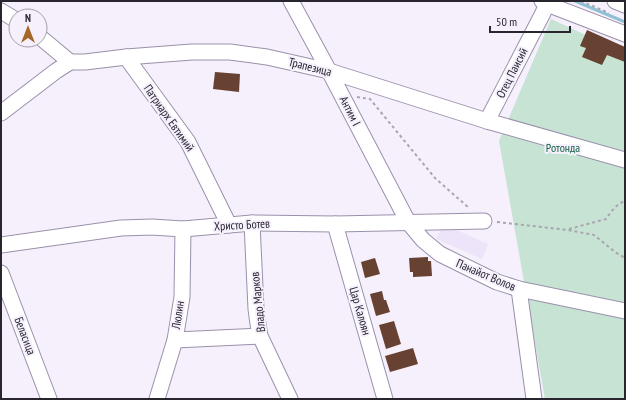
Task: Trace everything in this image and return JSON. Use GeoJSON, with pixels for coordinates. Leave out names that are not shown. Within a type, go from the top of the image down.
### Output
{"type":"FeatureCollection","features":[{"type":"Feature","properties":{"kind":"street","name":"Антим I"},"geometry":{"type":"LineString","coordinates":[[291,1],[408,222]]}},
{"type":"Feature","properties":{"kind":"street"},"geometry":{"type":"LineString","coordinates":[[545,2],[625,34]]}},
{"type":"Feature","properties":{"kind":"street","name":"Отец Паисий"},"geometry":{"type":"LineString","coordinates":[[487,121],[543,13],[545,2]]}},
{"type":"Feature","properties":{"kind":"street"},"geometry":{"type":"LineString","coordinates":[[612,7],[625,5]]}},
{"type":"Feature","properties":{"kind":"street"},"geometry":{"type":"LineString","coordinates":[[1,113],[70,62],[48,44]]}},
{"type":"Feature","properties":{"kind":"street","name":"Трапезица"},"geometry":{"type":"LineString","coordinates":[[70,62],[85,62],[192,52],[230,52],[267,57],[329,72],[487,121],[625,160]]}},
{"type":"Feature","properties":{"kind":"street","name":"Патриарх Евтимий"},"geometry":{"type":"LineString","coordinates":[[126,57],[188,142],[229,225]]}},
{"type":"Feature","properties":{"kind":"street","name":"Христо Ботев"},"geometry":{"type":"LineString","coordinates":[[1,245],[121,228],[152,227],[183,229],[252,223],[335,224],[484,221]]}},
{"type":"Feature","properties":{"kind":"street","name":"Панайот Волов"},"geometry":{"type":"LineString","coordinates":[[408,222],[423,240],[440,254],[497,282],[519,289],[625,311]]}},
{"type":"Feature","properties":{"kind":"street","name":"Владо Марков"},"geometry":{"type":"LineString","coordinates":[[252,223],[256,309],[260,336],[290,399]]}},
{"type":"Feature","properties":{"kind":"street","name":"Цар Калоян"},"geometry":{"type":"LineString","coordinates":[[335,224],[385,399]]}},
{"type":"Feature","properties":{"kind":"street","name":"Люлин"},"geometry":{"type":"LineString","coordinates":[[157,399],[175,340],[182,297],[183,229]]}},
{"type":"Feature","properties":{"kind":"street","name":"Беласица"},"geometry":{"type":"LineString","coordinates":[[1,273],[49,399]]}},
{"type":"Feature","properties":{"kind":"street"},"geometry":{"type":"LineString","coordinates":[[519,289],[534,399]]}},
{"type":"Feature","properties":{"kind":"street"},"geometry":{"type":"LineString","coordinates":[[175,340],[260,336]]}},
{"type":"Feature","properties":{"kind":"path"},"geometry":{"type":"LineString","coordinates":[[581,1],[612,7]]}},
{"type":"Feature","properties":{"kind":"path"},"geometry":{"type":"LineString","coordinates":[[342,95],[370,99],[435,178],[484,221],[568,230],[594,235],[625,258]]}},
{"type":"Feature","properties":{"kind":"path"},"geometry":{"type":"LineString","coordinates":[[568,230],[606,219],[613,209],[625,201]]}},
{"type":"Feature","properties":{"kind":"shaded area"},"geometry":{"type":"Polygon","coordinates":[[[443,224],[488,244],[482,259],[436,239],[443,224]]]}},
{"type":"Feature","properties":{"kind":"green space","name":"Ротонда"},"geometry":{"type":"Polygon","coordinates":[[[551,19],[625,53],[625,399],[545,399],[499,141],[551,19]]]}},
{"type":"Feature","properties":{"kind":"building"},"geometry":{"type":"Polygon","coordinates":[[[587,30],[625,47],[625,62],[607,55],[602,65],[582,57],[586,48],[580,46],[587,30]]]}},
{"type":"Feature","properties":{"kind":"building"},"geometry":{"type":"Polygon","coordinates":[[[215,72],[240,74],[239,92],[213,89],[215,72]]]}},
{"type":"Feature","properties":{"kind":"building"},"geometry":{"type":"Polygon","coordinates":[[[428,257],[428,261],[431,261],[432,276],[413,277],[413,272],[410,272],[409,258],[428,257]]]}},
{"type":"Feature","properties":{"kind":"building"},"geometry":{"type":"Polygon","coordinates":[[[375,258],[380,274],[365,278],[361,262],[375,258]]]}},
{"type":"Feature","properties":{"kind":"building"},"geometry":{"type":"Polygon","coordinates":[[[382,291],[384,300],[386,300],[390,312],[376,316],[370,294],[382,291]]]}},
{"type":"Feature","properties":{"kind":"building"},"geometry":{"type":"Polygon","coordinates":[[[394,321],[401,344],[386,349],[379,325],[394,321]]]}},
{"type":"Feature","properties":{"kind":"building"},"geometry":{"type":"Polygon","coordinates":[[[413,348],[418,364],[390,372],[385,356],[413,348]]]}},
{"type":"Feature","properties":{"kind":"waterway"},"geometry":{"type":"LineString","coordinates":[[575,1],[625,22]]}}]}
